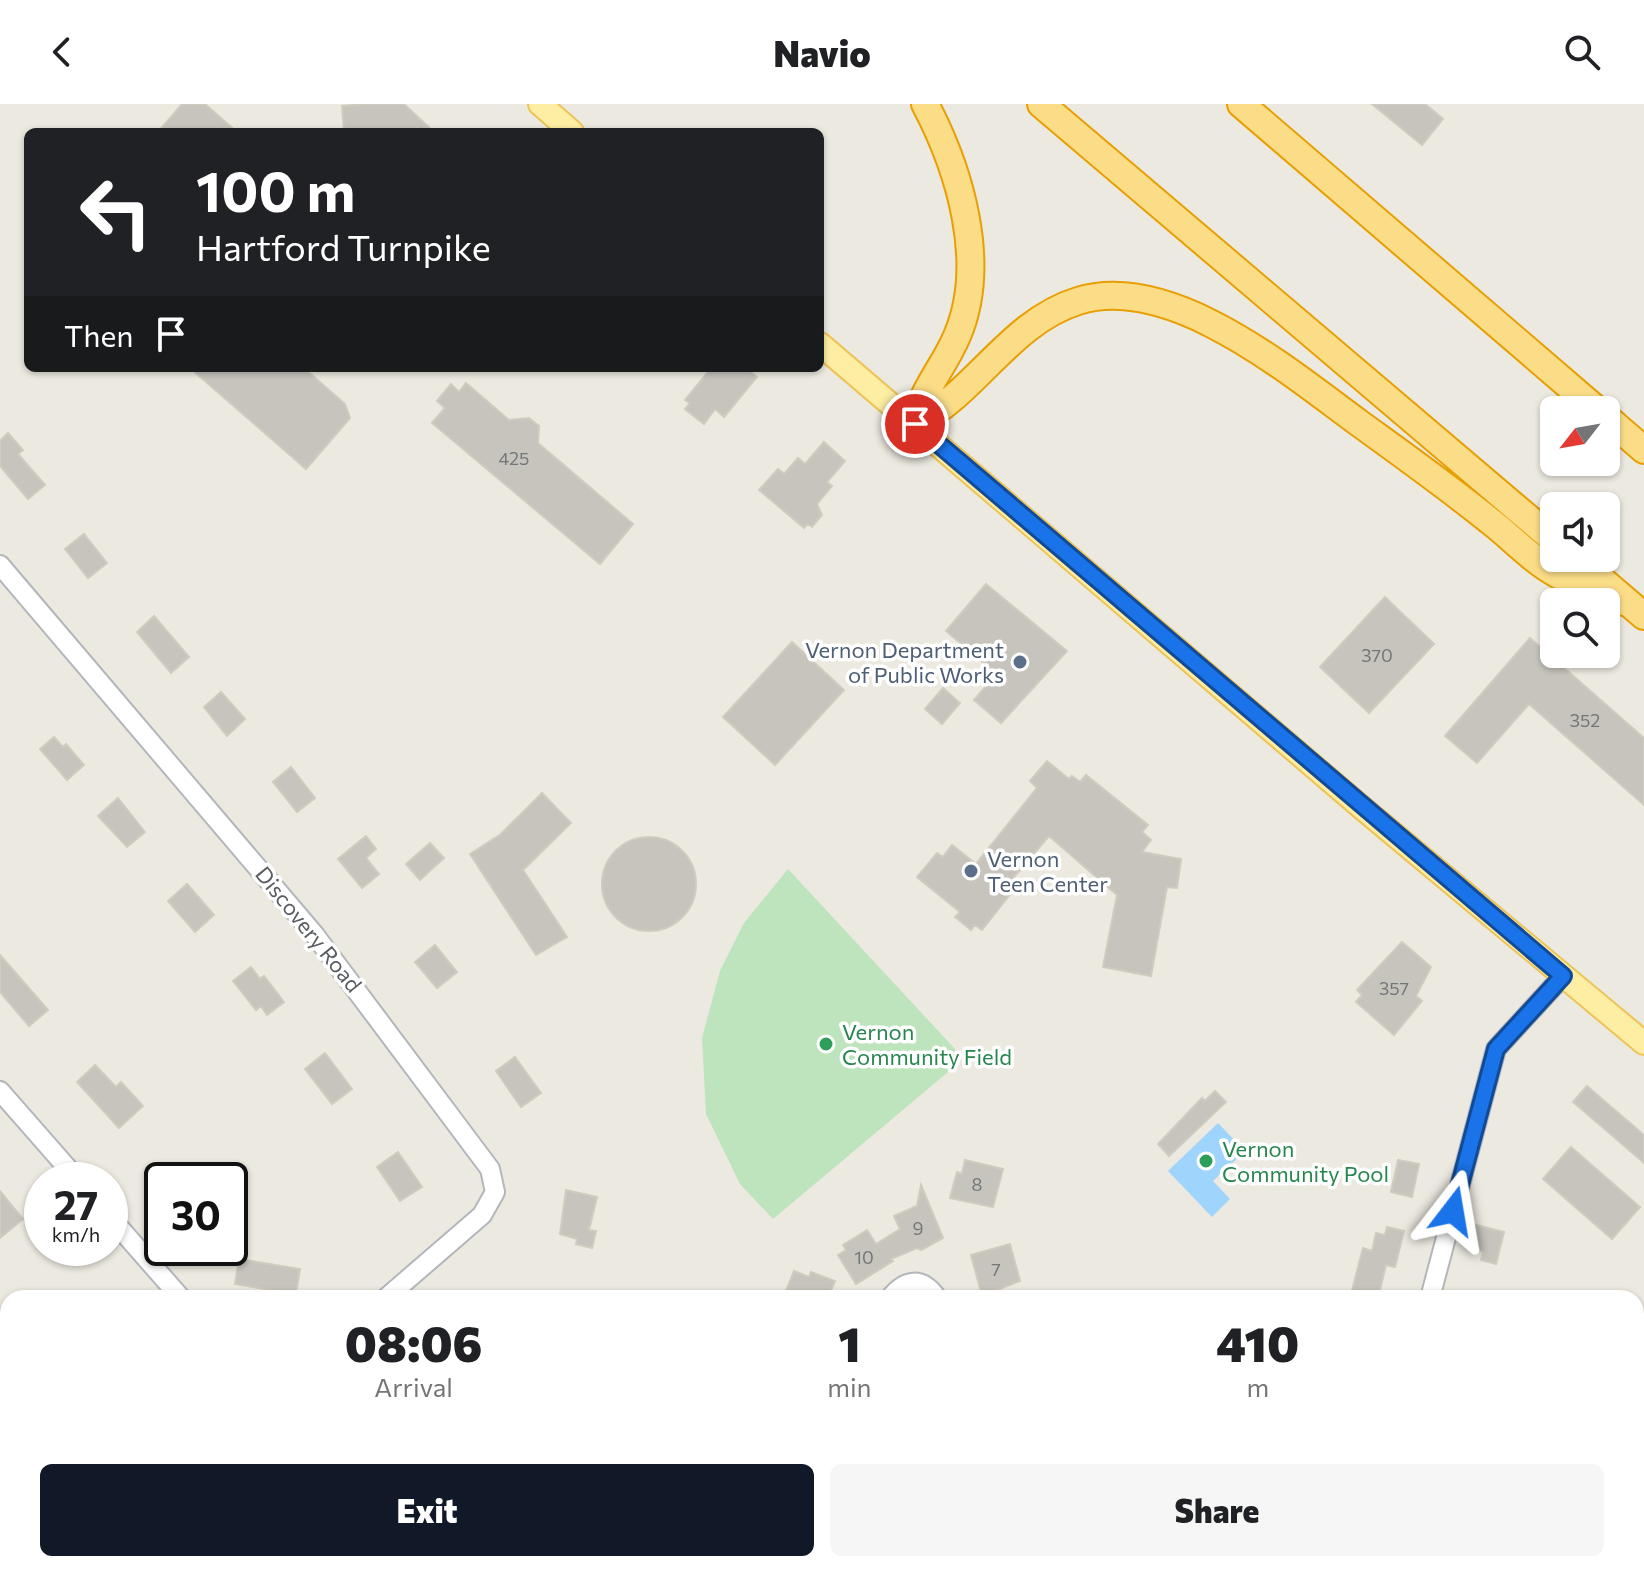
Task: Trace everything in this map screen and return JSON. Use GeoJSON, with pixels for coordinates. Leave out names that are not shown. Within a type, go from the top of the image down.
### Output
{"type":"FeatureCollection","features":[{"type":"Feature","properties":{"kind":"highway"},"geometry":{"type":"LineString","coordinates":[[915,424],[923,392],[960,329],[969,287],[962,202],[944,147],[925,104]]}},
{"type":"Feature","properties":{"kind":"highway"},"geometry":{"type":"LineString","coordinates":[[1041,104],[1540,528]]}},
{"type":"Feature","properties":{"kind":"highway"},"geometry":{"type":"LineString","coordinates":[[1241,104],[1581,396]]}},
{"type":"Feature","properties":{"kind":"highway"},"geometry":{"type":"LineString","coordinates":[[915,424],[949,403],[1007,346],[1055,311],[1098,297],[1145,300],[1192,315],[1243,342],[1428,473],[1556,574],[1637,610]]}},
{"type":"Feature","properties":{"kind":"highway"},"geometry":{"type":"LineString","coordinates":[[1620,429],[1644,450]]}},
{"type":"Feature","properties":{"kind":"highway"},"geometry":{"type":"LineString","coordinates":[[1592,572],[1637,610]]}},
{"type":"Feature","properties":{"kind":"main road"},"geometry":{"type":"LineString","coordinates":[[540,104],[567,128]]}},
{"type":"Feature","properties":{"kind":"main road"},"geometry":{"type":"LineString","coordinates":[[824,347],[1644,1043]]}},
{"type":"Feature","properties":{"kind":"street","name":"Discovery Road"},"geometry":{"type":"LineString","coordinates":[[0,565],[314,934],[490,1169],[495,1192],[482,1215],[395,1290]]}},
{"type":"Feature","properties":{"kind":"street"},"geometry":{"type":"LineString","coordinates":[[1432,1290],[1496,1049],[1563,976]]}},
{"type":"Feature","properties":{"kind":"street"},"geometry":{"type":"LineString","coordinates":[[0,1091],[62,1162]]}},
{"type":"Feature","properties":{"kind":"street"},"geometry":{"type":"LineString","coordinates":[[128,1238],[174,1290]]}},
{"type":"Feature","properties":{"kind":"street"},"geometry":{"type":"LineString","coordinates":[[898,1290],[914,1281],[929,1290]]}},
{"type":"Feature","properties":{"kind":"green space","name":"Vernon Community Field"},"geometry":{"type":"Polygon","coordinates":[[[788,869],[955,1049],[954,1067],[773,1219],[740,1184],[706,1114],[702,1038],[720,971],[744,923],[788,869]]]}},
{"type":"Feature","properties":{"kind":"water","name":"Vernon Community Pool"},"geometry":{"type":"Polygon","coordinates":[[[1218,1123],[1245,1151],[1213,1181],[1230,1199],[1212,1217],[1168,1171],[1218,1123]]]}},
{"type":"Feature","properties":{"kind":"building"},"geometry":{"type":"Polygon","coordinates":[[[182,104],[205,104],[232,128],[161,128],[182,104]]]}},
{"type":"Feature","properties":{"kind":"building"},"geometry":{"type":"Polygon","coordinates":[[[404,104],[430,128],[344,128],[342,106],[404,104]]]}},
{"type":"Feature","properties":{"kind":"building"},"geometry":{"type":"Polygon","coordinates":[[[1372,104],[1425,104],[1443,119],[1422,145],[1372,104]]]}},
{"type":"Feature","properties":{"kind":"building"},"geometry":{"type":"Polygon","coordinates":[[[195,372],[309,372],[345,404],[350,418],[306,469],[195,372]]]}},
{"type":"Feature","properties":{"kind":"building"},"geometry":{"type":"Polygon","coordinates":[[[708,372],[751,372],[757,377],[724,417],[715,409],[704,424],[685,409],[690,403],[685,400],[708,372]]]}},
{"type":"Feature","properties":{"kind":"building"},"geometry":{"type":"Polygon","coordinates":[[[466,383],[509,420],[529,418],[539,426],[538,443],[633,524],[600,564],[432,423],[445,408],[437,401],[451,384],[459,392],[466,383]]]}},
{"type":"Feature","properties":{"kind":"building"},"geometry":{"type":"Polygon","coordinates":[[[8,433],[23,450],[18,454],[45,485],[28,499],[0,466],[0,441],[8,433]]]}},
{"type":"Feature","properties":{"kind":"building"},"geometry":{"type":"Polygon","coordinates":[[[824,442],[845,461],[827,482],[832,486],[817,504],[822,515],[812,527],[808,524],[804,528],[759,490],[778,469],[784,474],[798,458],[805,464],[824,442]]]}},
{"type":"Feature","properties":{"kind":"building"},"geometry":{"type":"Polygon","coordinates":[[[84,534],[107,563],[88,578],[65,549],[84,534]]]}},
{"type":"Feature","properties":{"kind":"building","name":"Vernon Department of Public Works"},"geometry":{"type":"Polygon","coordinates":[[[986,584],[1067,651],[1001,723],[974,700],[997,674],[946,631],[986,584]]]}},
{"type":"Feature","properties":{"kind":"building"},"geometry":{"type":"Polygon","coordinates":[[[1385,597],[1434,644],[1369,713],[1320,667],[1385,597]]]}},
{"type":"Feature","properties":{"kind":"building"},"geometry":{"type":"Polygon","coordinates":[[[154,616],[189,657],[171,673],[137,632],[154,616]]]}},
{"type":"Feature","properties":{"kind":"building"},"geometry":{"type":"Polygon","coordinates":[[[1530,638],[1540,647],[1540,668],[1564,668],[1644,738],[1644,805],[1529,704],[1477,763],[1445,736],[1530,638]]]}},
{"type":"Feature","properties":{"kind":"building"},"geometry":{"type":"Polygon","coordinates":[[[792,642],[844,690],[775,765],[723,717],[792,642]]]}},
{"type":"Feature","properties":{"kind":"building"},"geometry":{"type":"Polygon","coordinates":[[[943,688],[960,703],[942,724],[925,709],[943,688]]]}},
{"type":"Feature","properties":{"kind":"building"},"geometry":{"type":"Polygon","coordinates":[[[221,692],[245,719],[227,736],[204,707],[221,692]]]}},
{"type":"Feature","properties":{"kind":"building"},"geometry":{"type":"Polygon","coordinates":[[[54,737],[63,747],[66,744],[84,765],[67,780],[40,749],[54,737]]]}},
{"type":"Feature","properties":{"kind":"building","name":"Vernon Teen Center"},"geometry":{"type":"Polygon","coordinates":[[[1047,761],[1069,779],[1072,776],[1080,782],[1086,775],[1148,825],[1142,832],[1151,840],[1142,852],[1181,859],[1177,888],[1167,887],[1151,976],[1103,967],[1117,895],[1049,836],[1014,877],[1019,883],[982,930],[975,925],[971,930],[955,917],[960,912],[917,877],[937,853],[943,857],[952,845],[976,864],[1037,788],[1030,781],[1047,761]]]}},
{"type":"Feature","properties":{"kind":"building"},"geometry":{"type":"Polygon","coordinates":[[[291,767],[315,798],[297,812],[273,782],[291,767]]]}},
{"type":"Feature","properties":{"kind":"building"},"geometry":{"type":"Polygon","coordinates":[[[542,793],[571,823],[523,870],[567,937],[536,955],[470,854],[501,834],[542,793]]]}},
{"type":"Feature","properties":{"kind":"building"},"geometry":{"type":"Polygon","coordinates":[[[118,798],[145,832],[127,847],[98,816],[118,798]]]}},
{"type":"Feature","properties":{"kind":"building"},"geometry":{"type":"Polygon","coordinates":[[[366,836],[376,849],[366,858],[379,874],[362,888],[338,859],[366,836]]]}},
{"type":"Feature","properties":{"kind":"building"},"geometry":{"type":"Polygon","coordinates":[[[649,837],[667,840],[682,851],[693,866],[696,884],[693,902],[682,917],[667,928],[649,931],[631,928],[616,917],[605,902],[602,884],[605,866],[616,851],[631,840],[649,837]]]}},
{"type":"Feature","properties":{"kind":"building"},"geometry":{"type":"Polygon","coordinates":[[[430,843],[444,858],[420,880],[406,864],[430,843]]]}},
{"type":"Feature","properties":{"kind":"building"},"geometry":{"type":"Polygon","coordinates":[[[187,884],[214,915],[195,932],[168,901],[187,884]]]}},
{"type":"Feature","properties":{"kind":"building"},"geometry":{"type":"Polygon","coordinates":[[[1402,942],[1431,967],[1416,996],[1422,1001],[1394,1035],[1356,1002],[1362,995],[1357,990],[1402,942]]]}},
{"type":"Feature","properties":{"kind":"building"},"geometry":{"type":"Polygon","coordinates":[[[435,945],[457,972],[437,988],[415,962],[435,945]]]}},
{"type":"Feature","properties":{"kind":"building"},"geometry":{"type":"Polygon","coordinates":[[[0,955],[48,1010],[29,1026],[0,992],[0,955]]]}},
{"type":"Feature","properties":{"kind":"building"},"geometry":{"type":"Polygon","coordinates":[[[251,967],[260,979],[264,976],[284,1002],[267,1015],[261,1006],[256,1010],[233,981],[251,967]]]}},
{"type":"Feature","properties":{"kind":"building"},"geometry":{"type":"Polygon","coordinates":[[[325,1053],[352,1089],[332,1104],[305,1069],[325,1053]]]}},
{"type":"Feature","properties":{"kind":"building"},"geometry":{"type":"Polygon","coordinates":[[[515,1057],[541,1093],[521,1107],[496,1071],[515,1057]]]}},
{"type":"Feature","properties":{"kind":"building"},"geometry":{"type":"Polygon","coordinates":[[[95,1065],[116,1087],[121,1082],[143,1106],[119,1128],[77,1082],[95,1065]]]}},
{"type":"Feature","properties":{"kind":"building"},"geometry":{"type":"Polygon","coordinates":[[[1587,1086],[1644,1135],[1644,1163],[1573,1102],[1587,1086]]]}},
{"type":"Feature","properties":{"kind":"building"},"geometry":{"type":"Polygon","coordinates":[[[1215,1091],[1226,1102],[1169,1156],[1158,1144],[1202,1098],[1205,1101],[1215,1091]]]}},
{"type":"Feature","properties":{"kind":"building"},"geometry":{"type":"Polygon","coordinates":[[[1571,1147],[1640,1207],[1612,1239],[1543,1179],[1571,1147]]]}},
{"type":"Feature","properties":{"kind":"building"},"geometry":{"type":"Polygon","coordinates":[[[398,1152],[422,1187],[400,1201],[377,1167],[398,1152]]]}},
{"type":"Feature","properties":{"kind":"building"},"geometry":{"type":"Polygon","coordinates":[[[965,1160],[1003,1169],[993,1207],[950,1198],[957,1172],[962,1174],[965,1160]]]}},
{"type":"Feature","properties":{"kind":"building"},"geometry":{"type":"Polygon","coordinates":[[[1398,1160],[1419,1164],[1412,1197],[1391,1192],[1398,1160]]]}},
{"type":"Feature","properties":{"kind":"building"},"geometry":{"type":"Polygon","coordinates":[[[921,1185],[943,1238],[921,1250],[917,1248],[891,1259],[893,1261],[856,1284],[838,1255],[846,1250],[843,1245],[867,1230],[876,1244],[900,1229],[894,1216],[917,1206],[921,1185]]]}},
{"type":"Feature","properties":{"kind":"building"},"geometry":{"type":"Polygon","coordinates":[[[566,1190],[597,1197],[589,1230],[596,1231],[592,1248],[576,1244],[577,1239],[560,1234],[566,1190]]]}},
{"type":"Feature","properties":{"kind":"building"},"geometry":{"type":"Polygon","coordinates":[[[0,1191],[23,1219],[0,1238],[0,1191]]]}},
{"type":"Feature","properties":{"kind":"building"},"geometry":{"type":"Polygon","coordinates":[[[1472,1224],[1504,1232],[1496,1264],[1481,1260],[1483,1252],[1466,1247],[1472,1224]]]}},
{"type":"Feature","properties":{"kind":"building"},"geometry":{"type":"Polygon","coordinates":[[[1387,1227],[1404,1231],[1395,1267],[1386,1265],[1380,1290],[1352,1290],[1363,1248],[1372,1251],[1376,1233],[1385,1235],[1387,1227]]]}},
{"type":"Feature","properties":{"kind":"building"},"geometry":{"type":"Polygon","coordinates":[[[1010,1244],[1020,1281],[997,1290],[980,1290],[971,1255],[1010,1244]]]}},
{"type":"Feature","properties":{"kind":"building"},"geometry":{"type":"Polygon","coordinates":[[[248,1260],[300,1269],[297,1290],[272,1290],[235,1284],[238,1266],[248,1266],[248,1260]]]}},
{"type":"Feature","properties":{"kind":"building"},"geometry":{"type":"Polygon","coordinates":[[[794,1271],[809,1277],[811,1272],[835,1281],[831,1290],[786,1290],[794,1271]]]}},
{"type":"Feature","properties":{"kind":"place","name":"Vernon Department of Public Works"},"geometry":{"type":"Point","coordinates":[1020,662]}},
{"type":"Feature","properties":{"kind":"place","name":"Vernon Teen Center"},"geometry":{"type":"Point","coordinates":[971,871]}},
{"type":"Feature","properties":{"kind":"place","name":"Vernon Community Field"},"geometry":{"type":"Point","coordinates":[826,1044]}},
{"type":"Feature","properties":{"kind":"place","name":"Vernon Community Pool"},"geometry":{"type":"Point","coordinates":[1206,1161]}},
{"type":"Feature","properties":{"kind":"route"},"geometry":{"type":"LineString","coordinates":[[915,424],[1563,976],[1496,1049],[1453,1211]]}}]}
